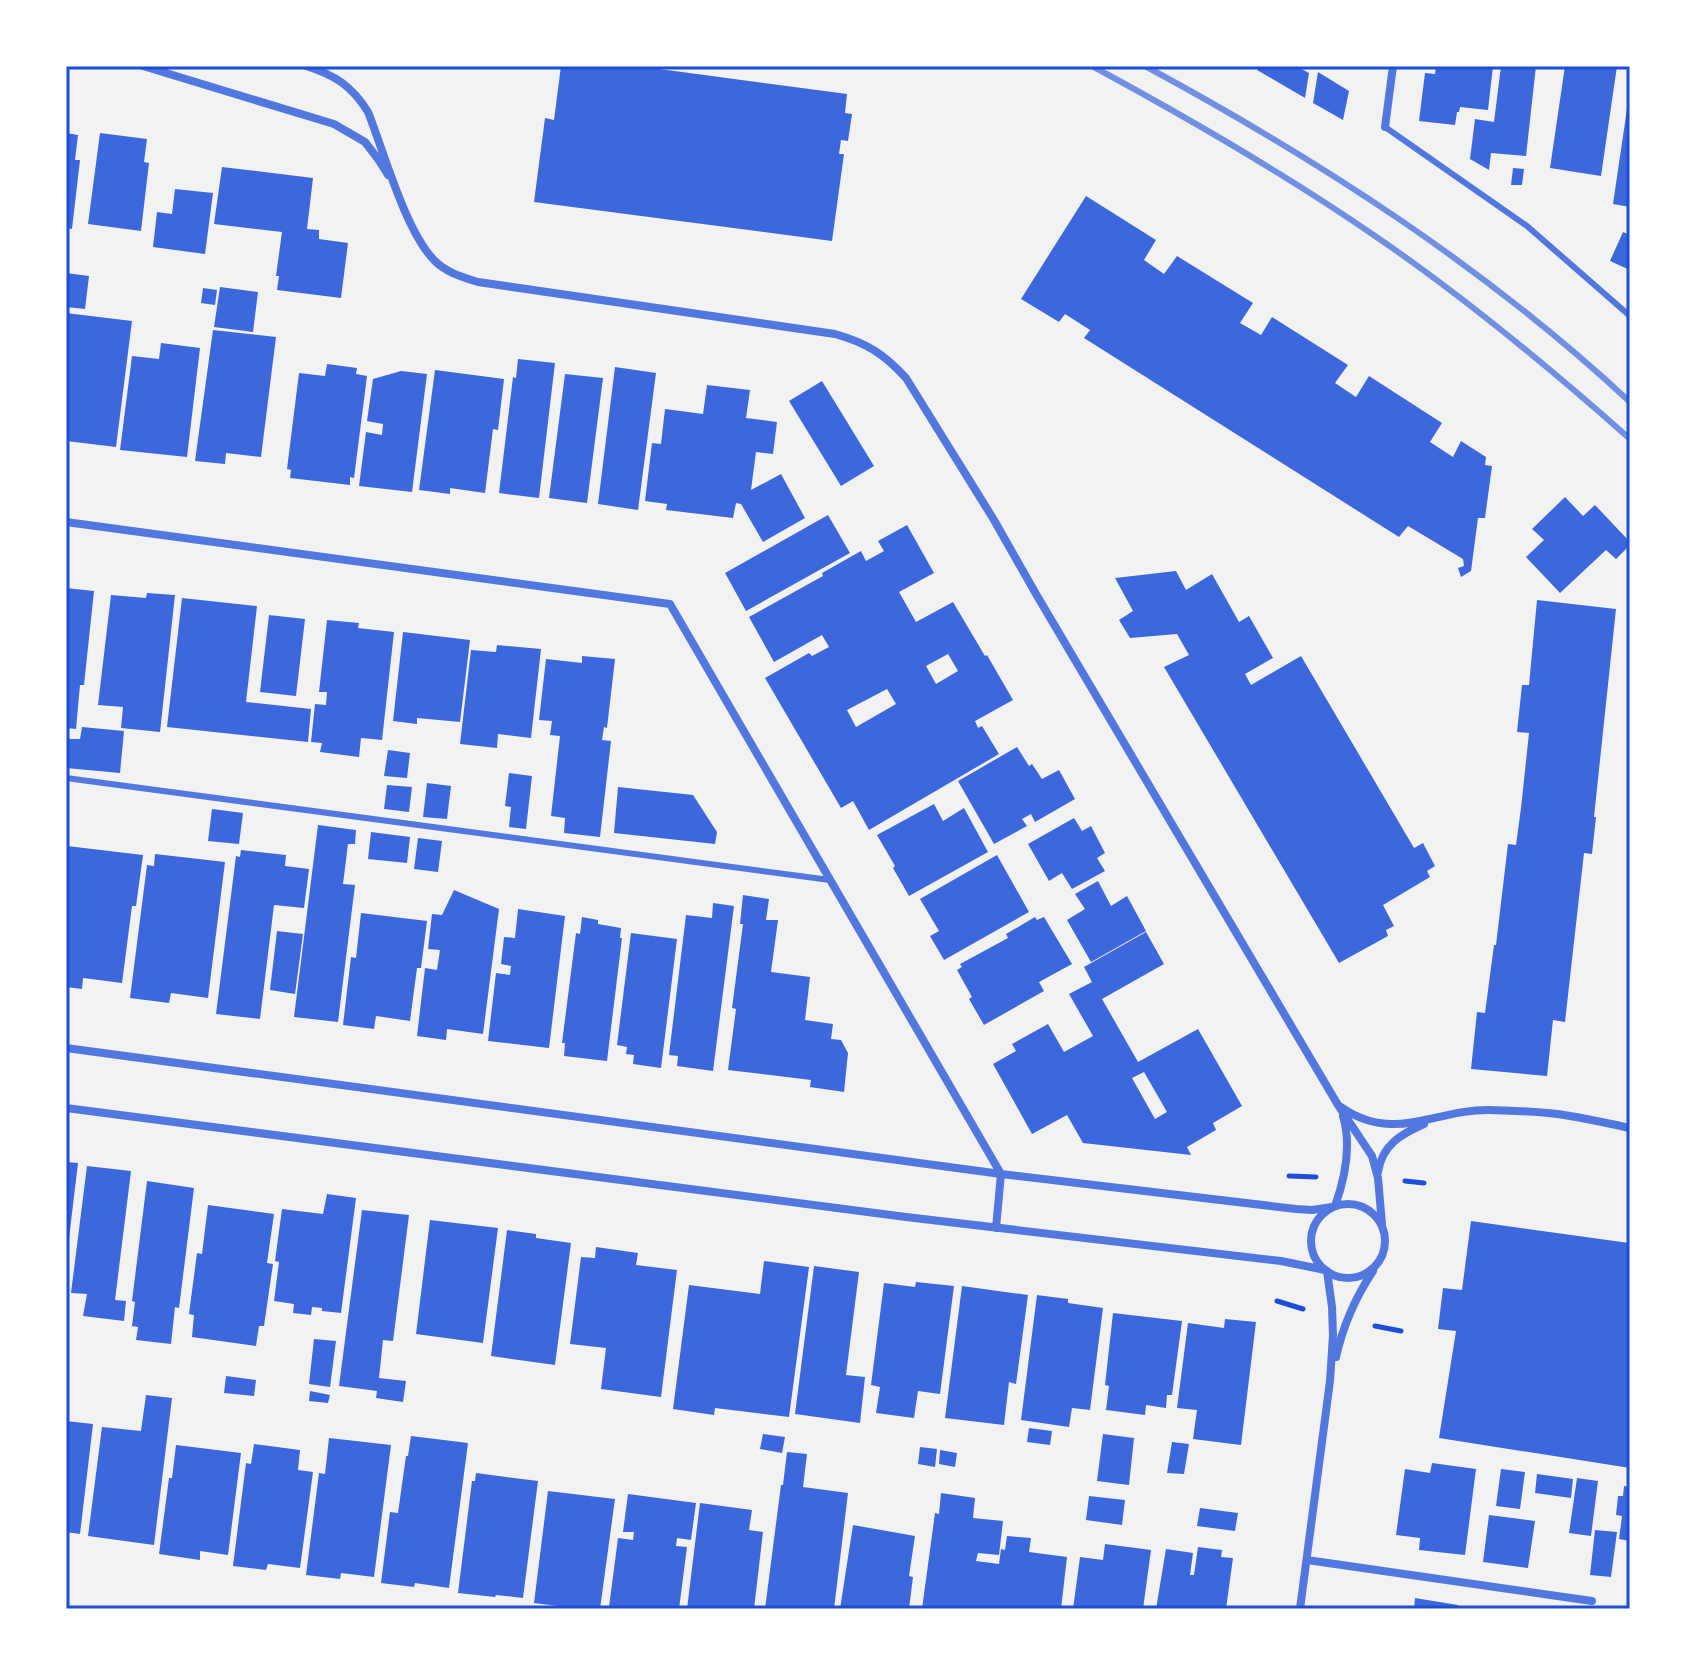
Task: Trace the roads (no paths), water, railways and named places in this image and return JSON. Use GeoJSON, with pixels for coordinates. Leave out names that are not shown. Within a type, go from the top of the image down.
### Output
{"type":"FeatureCollection","features":[{"type":"Feature","properties":{"kind":"street"},"geometry":{"type":"LineString","coordinates":[[143,66],[334,124],[365,142],[398,193]]}},
{"type":"Feature","properties":{"kind":"street"},"geometry":{"type":"LineString","coordinates":[[306,66],[339,80],[353,90],[361,101],[414,231],[444,269],[461,277],[493,284],[835,334],[877,351],[906,378],[994,520],[1338,1105],[1372,1156],[1378,1178],[1386,1245],[1346,1321],[1330,1381]]}},
{"type":"Feature","properties":{"kind":"street"},"geometry":{"type":"LineString","coordinates":[[1385,127],[1393,66]]}},
{"type":"Feature","properties":{"kind":"street"},"geometry":{"type":"LineString","coordinates":[[66,522],[670,604],[1001,1174],[996,1228]]}},
{"type":"Feature","properties":{"kind":"street"},"geometry":{"type":"LineString","coordinates":[[66,1048],[1001,1174],[1296,1209],[1312,1210],[1350,1203],[1374,1214],[1382,1224]]}},
{"type":"Feature","properties":{"kind":"street"},"geometry":{"type":"LineString","coordinates":[[1338,1105],[1360,1117],[1394,1125],[1485,1110],[1570,1116],[1630,1128]]}},
{"type":"Feature","properties":{"kind":"street"},"geometry":{"type":"LineString","coordinates":[[1300,1609],[1330,1381],[1333,1335],[1326,1270],[1315,1257],[1311,1241],[1315,1224],[1319,1217],[1334,1207],[1344,1179],[1347,1141],[1345,1120],[1338,1105]]}},
{"type":"Feature","properties":{"kind":"street"},"geometry":{"type":"LineString","coordinates":[[66,1108],[996,1228],[1265,1259],[1326,1270],[1341,1277],[1358,1277],[1376,1266]]}},
{"type":"Feature","properties":{"kind":"street"},"geometry":{"type":"LineString","coordinates":[[1378,1178],[1381,1157],[1390,1145],[1408,1131],[1447,1116]]}},
{"type":"Feature","properties":{"kind":"street"},"geometry":{"type":"LineString","coordinates":[[1307,1560],[1592,1601]]}},
{"type":"Feature","properties":{"kind":"lane"},"geometry":{"type":"LineString","coordinates":[[1385,127],[1527,226],[1630,316]]}},
{"type":"Feature","properties":{"kind":"lane"},"geometry":{"type":"LineString","coordinates":[[66,778],[830,880]]}},
{"type":"Feature","properties":{"kind":"railway"},"geometry":{"type":"LineString","coordinates":[[1092,66],[1238,148],[1378,238],[1507,335],[1630,439]]}},
{"type":"Feature","properties":{"kind":"railway"},"geometry":{"type":"LineString","coordinates":[[1145,66],[1337,178],[1459,261],[1518,306],[1630,402]]}}]}
